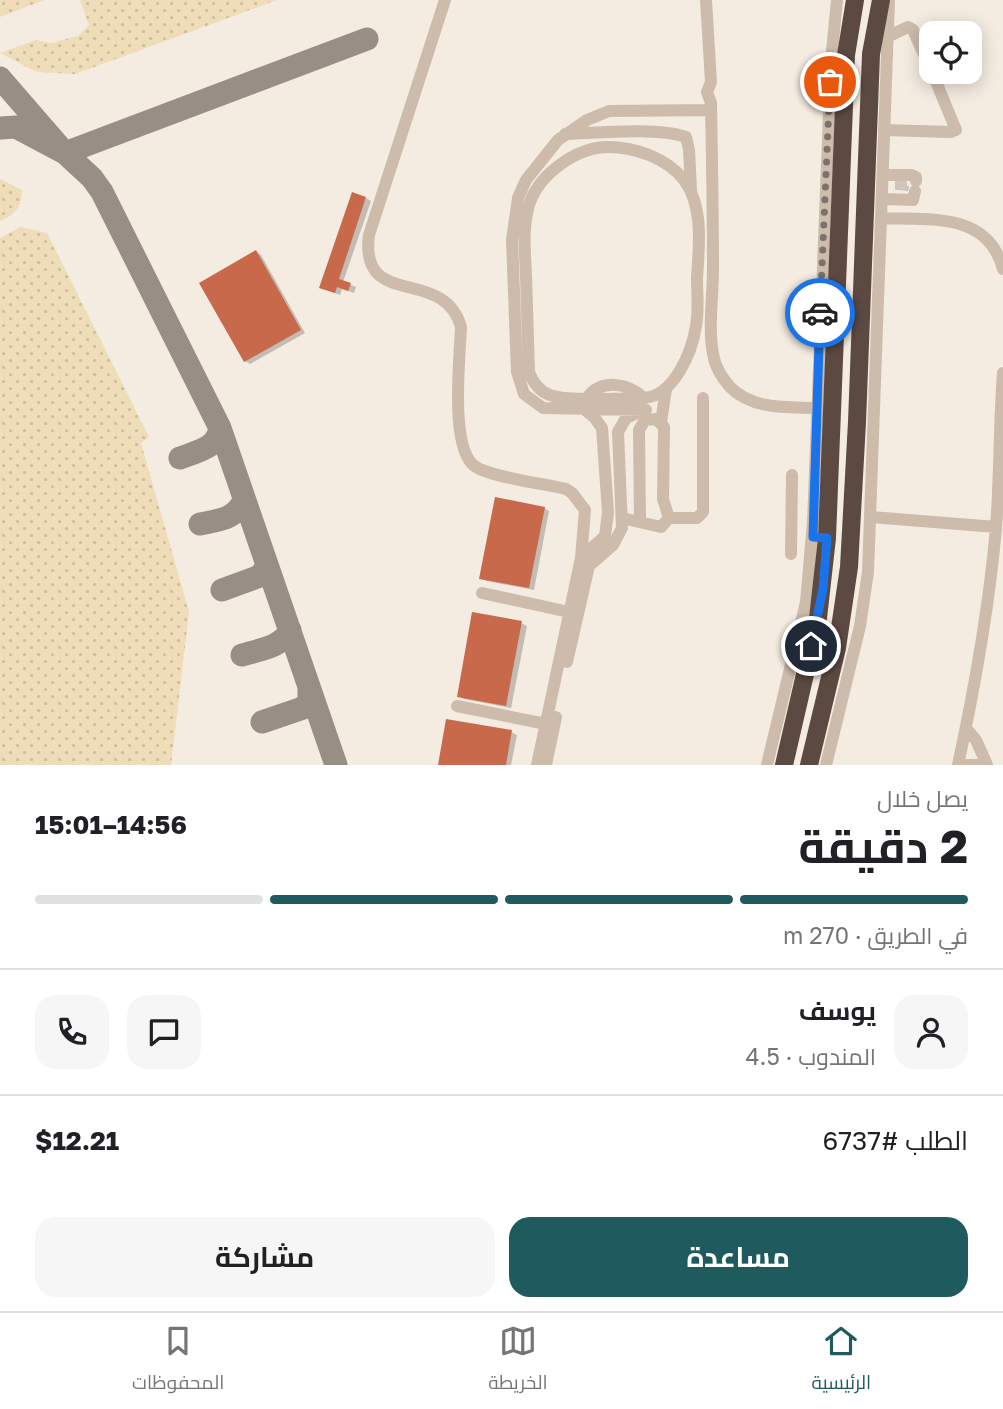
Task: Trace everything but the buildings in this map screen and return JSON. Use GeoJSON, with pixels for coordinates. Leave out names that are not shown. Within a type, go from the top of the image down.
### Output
{"type":"FeatureCollection","features":[{"type":"Feature","properties":{"kind":"highway"},"geometry":{"type":"LineString","coordinates":[[784,765],[818,618],[818,532],[827,327],[846,55],[855,0]]}},
{"type":"Feature","properties":{"kind":"highway"},"geometry":{"type":"LineString","coordinates":[[809,765],[846,594],[865,423],[871,54],[881,0]]}},
{"type":"Feature","properties":{"kind":"street"},"geometry":{"type":"LineString","coordinates":[[446,0],[369,235],[369,261],[381,278],[440,296],[457,313],[461,327],[459,429],[464,450],[476,467],[566,489],[585,510],[580,558],[537,765]]}},
{"type":"Feature","properties":{"kind":"street"},"geometry":{"type":"LineString","coordinates":[[706,0],[710,82],[708,92],[711,106],[714,359],[731,388],[752,401],[768,405],[816,408]]}},
{"type":"Feature","properties":{"kind":"street"},"geometry":{"type":"LineString","coordinates":[[767,765],[806,602],[818,532],[814,503],[816,408],[827,327],[834,0]]}},
{"type":"Feature","properties":{"kind":"street"},"geometry":{"type":"LineString","coordinates":[[826,765],[860,626],[871,517],[865,423],[883,218],[902,186],[884,130],[890,0]]}},
{"type":"Feature","properties":{"kind":"street"},"geometry":{"type":"LineString","coordinates":[[889,36],[908,27],[913,30],[919,44]]}},
{"type":"Feature","properties":{"kind":"street"},"geometry":{"type":"LineString","coordinates":[[884,130],[956,130],[937,84]]}},
{"type":"Feature","properties":{"kind":"street"},"geometry":{"type":"LineString","coordinates":[[645,407],[568,403],[543,408],[524,394],[517,372],[521,310],[512,240],[524,200],[526,180],[585,114],[607,107],[711,106]]}},
{"type":"Feature","properties":{"kind":"street"},"geometry":{"type":"LineString","coordinates":[[546,765],[589,566],[613,545],[620,535],[622,518],[618,432],[626,418],[645,407],[666,389],[685,360],[697,323],[698,222],[691,194],[686,137],[665,133],[566,134]]}},
{"type":"Feature","properties":{"kind":"street"},"geometry":{"type":"LineString","coordinates":[[566,134],[572,156]]}},
{"type":"Feature","properties":{"kind":"street"},"geometry":{"type":"LineString","coordinates":[[524,200],[550,173],[572,156],[597,147],[626,148],[667,164],[684,180],[691,194]]}},
{"type":"Feature","properties":{"kind":"street"},"geometry":{"type":"LineString","coordinates":[[883,218],[958,223],[971,227],[986,237],[995,249],[1003,269]]}},
{"type":"Feature","properties":{"kind":"street"},"geometry":{"type":"LineString","coordinates":[[958,765],[982,649],[996,527],[1003,373]]}},
{"type":"Feature","properties":{"kind":"street"},"geometry":{"type":"LineString","coordinates":[[585,404],[596,388],[627,386],[645,407],[650,418],[661,422]]}},
{"type":"Feature","properties":{"kind":"street"},"geometry":{"type":"LineString","coordinates":[[666,389],[661,422],[664,427],[663,499],[669,517]]}},
{"type":"Feature","properties":{"kind":"street"},"geometry":{"type":"LineString","coordinates":[[669,517],[696,518],[703,512],[703,398]]}},
{"type":"Feature","properties":{"kind":"street"},"geometry":{"type":"LineString","coordinates":[[580,558],[605,536],[608,512],[602,428],[585,404]]}},
{"type":"Feature","properties":{"kind":"street"},"geometry":{"type":"LineString","coordinates":[[640,522],[639,430],[645,407]]}},
{"type":"Feature","properties":{"kind":"street"},"geometry":{"type":"LineString","coordinates":[[639,437],[664,438]]}},
{"type":"Feature","properties":{"kind":"street"},"geometry":{"type":"LineString","coordinates":[[791,554],[792,475]]}},
{"type":"Feature","properties":{"kind":"street"},"geometry":{"type":"LineString","coordinates":[[620,483],[639,485]]}},
{"type":"Feature","properties":{"kind":"street"},"geometry":{"type":"LineString","coordinates":[[792,502],[814,503]]}},
{"type":"Feature","properties":{"kind":"street"},"geometry":{"type":"LineString","coordinates":[[622,518],[660,527],[669,517]]}},
{"type":"Feature","properties":{"kind":"street"},"geometry":{"type":"LineString","coordinates":[[871,517],[996,527]]}},
{"type":"Feature","properties":{"kind":"street"},"geometry":{"type":"LineString","coordinates":[[792,520],[818,532]]}},
{"type":"Feature","properties":{"kind":"street"},"geometry":{"type":"LineString","coordinates":[[482,593],[569,612]]}},
{"type":"Feature","properties":{"kind":"street"},"geometry":{"type":"LineString","coordinates":[[457,706],[546,724]]}},
{"type":"Feature","properties":{"kind":"street"},"geometry":{"type":"LineString","coordinates":[[966,729],[976,740],[987,765]]}},
{"type":"Feature","properties":{"kind":"street"},"geometry":{"type":"LineString","coordinates":[[967,765],[981,765]]}},
{"type":"Feature","properties":{"kind":"sand"},"geometry":{"type":"Polygon","coordinates":[[[0,0],[44,0],[0,17],[0,0]]]}},
{"type":"Feature","properties":{"kind":"sand"},"geometry":{"type":"Polygon","coordinates":[[[80,0],[277,0],[75,74],[37,72],[0,53],[36,40],[51,43],[78,36],[89,25],[80,0]]]}},
{"type":"Feature","properties":{"kind":"sand"},"geometry":{"type":"Polygon","coordinates":[[[0,179],[22,190],[17,210],[0,221],[0,179]]]}},
{"type":"Feature","properties":{"kind":"sand"},"geometry":{"type":"Polygon","coordinates":[[[21,227],[47,233],[149,437],[141,443],[189,612],[171,765],[0,765],[0,238],[21,227]]]}},
{"type":"Feature","properties":{"kind":"taxiway"},"geometry":{"type":"LineString","coordinates":[[0,78],[65,153],[367,39]]}},
{"type":"Feature","properties":{"kind":"taxiway"},"geometry":{"type":"LineString","coordinates":[[0,128],[16,127],[65,153],[92,178],[102,192],[220,428],[336,765]]}},
{"type":"Feature","properties":{"kind":"taxiway"},"geometry":{"type":"LineString","coordinates":[[180,458],[211,445],[220,428]]}},
{"type":"Feature","properties":{"kind":"taxiway"},"geometry":{"type":"LineString","coordinates":[[200,524],[232,515],[244,500]]}},
{"type":"Feature","properties":{"kind":"taxiway"},"geometry":{"type":"LineString","coordinates":[[222,590],[260,576],[267,566]]}},
{"type":"Feature","properties":{"kind":"taxiway"},"geometry":{"type":"LineString","coordinates":[[242,655],[276,644],[287,636],[290,630]]}},
{"type":"Feature","properties":{"kind":"taxiway"},"geometry":{"type":"LineString","coordinates":[[262,722],[303,708],[309,701],[309,687]]}},
{"type":"Feature","properties":{"kind":"tunnel"},"geometry":{"type":"LineString","coordinates":[[901,181],[901,190]]}},
{"type":"Feature","properties":{"kind":"way so far"},"geometry":{"type":"LineString","coordinates":[[820,313],[830,82]]}},
{"type":"Feature","properties":{"kind":"route"},"geometry":{"type":"LineString","coordinates":[[811,646],[823,589],[827,538],[813,537],[820,313]]}}]}
